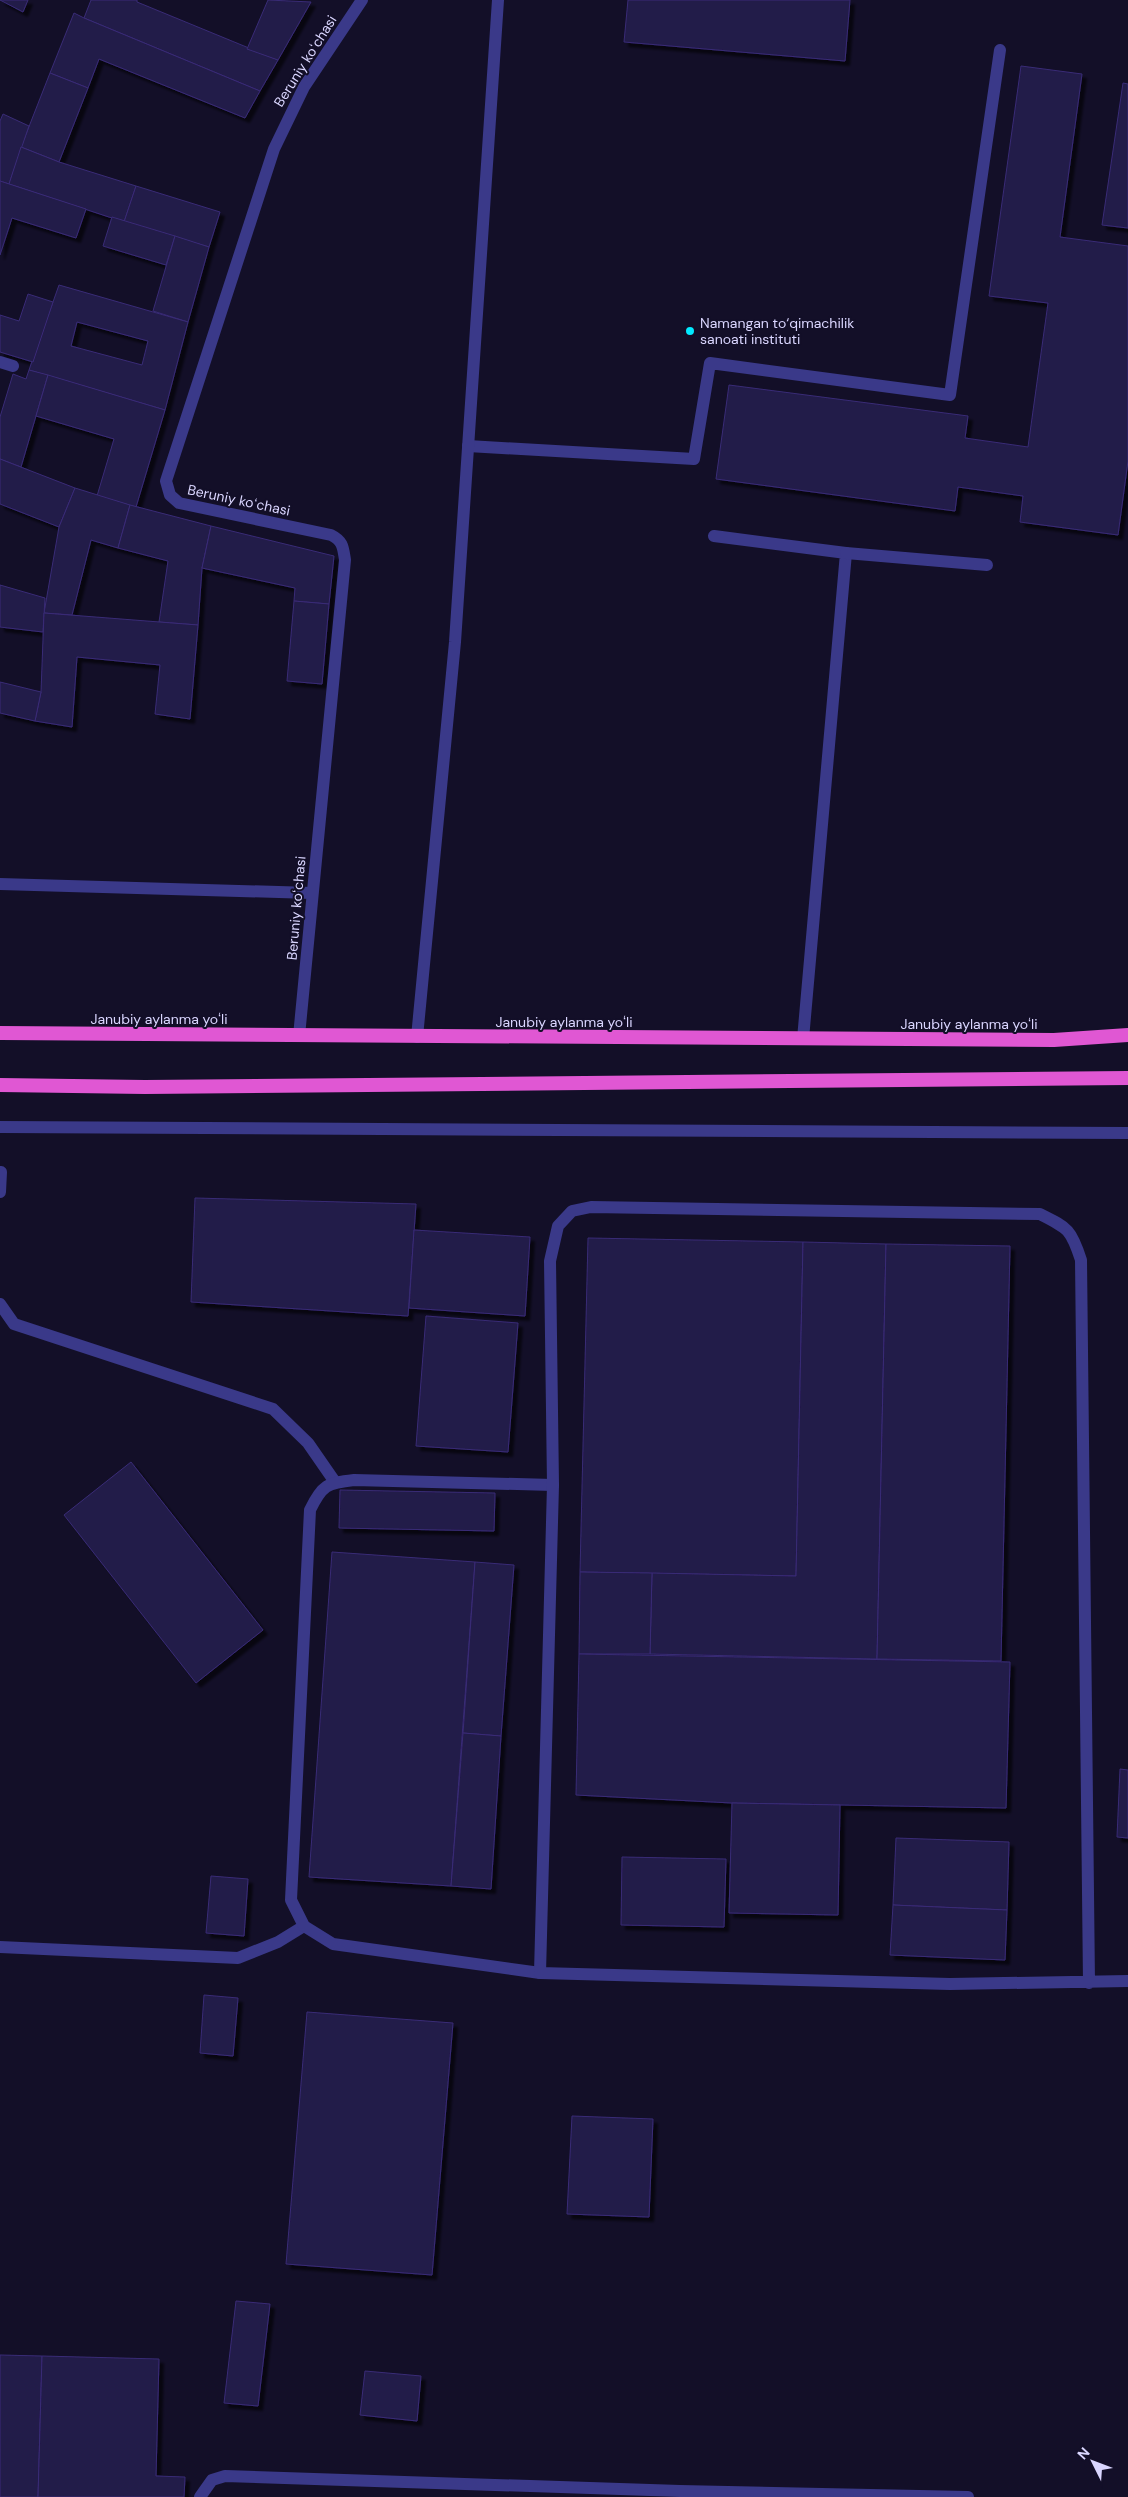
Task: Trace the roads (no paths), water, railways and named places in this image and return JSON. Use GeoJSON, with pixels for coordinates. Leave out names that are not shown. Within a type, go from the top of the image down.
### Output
{"type":"FeatureCollection","features":[{"type":"Feature","properties":{"kind":"highway","name":"Janubiy aylanma yoʻli"},"geometry":{"type":"LineString","coordinates":[[0,1034],[1054,1040],[1128,1035]]}},
{"type":"Feature","properties":{"kind":"highway"},"geometry":{"type":"LineString","coordinates":[[0,1085],[145,1087],[1128,1078]]}},
{"type":"Feature","properties":{"kind":"street","name":"Beruniy koʻchasi"},"geometry":{"type":"LineString","coordinates":[[299,1036],[345,560],[343,544],[339,538],[331,534],[179,503],[170,495],[166,481],[274,150],[304,87],[362,0]]}},
{"type":"Feature","properties":{"kind":"street"},"geometry":{"type":"LineString","coordinates":[[417,1037],[455,642],[498,0]]}},
{"type":"Feature","properties":{"kind":"street"},"geometry":{"type":"LineString","coordinates":[[468,446],[694,459],[710,363],[950,395],[1000,50]]}},
{"type":"Feature","properties":{"kind":"street"},"geometry":{"type":"LineString","coordinates":[[0,362],[13,366]]}},
{"type":"Feature","properties":{"kind":"street"},"geometry":{"type":"LineString","coordinates":[[714,536],[846,553],[987,565]]}},
{"type":"Feature","properties":{"kind":"street"},"geometry":{"type":"LineString","coordinates":[[803,1039],[846,553]]}},
{"type":"Feature","properties":{"kind":"street"},"geometry":{"type":"LineString","coordinates":[[0,884],[312,893]]}},
{"type":"Feature","properties":{"kind":"street"},"geometry":{"type":"LineString","coordinates":[[0,1127],[1128,1133]]}},
{"type":"Feature","properties":{"kind":"street"},"geometry":{"type":"LineString","coordinates":[[0,1192],[1,1172]]}},
{"type":"Feature","properties":{"kind":"street"},"geometry":{"type":"LineString","coordinates":[[540,1973],[553,1485],[550,1261],[558,1226],[572,1211],[591,1207],[1040,1214],[1066,1227],[1076,1244],[1081,1260],[1089,1983]]}},
{"type":"Feature","properties":{"kind":"street"},"geometry":{"type":"LineString","coordinates":[[0,1304],[14,1324],[273,1409],[308,1443],[335,1482]]}},
{"type":"Feature","properties":{"kind":"street"},"geometry":{"type":"LineString","coordinates":[[553,1485],[354,1480],[335,1482],[319,1492],[310,1510],[291,1900],[304,1926],[333,1944],[540,1973],[950,1984],[1128,1981]]}},
{"type":"Feature","properties":{"kind":"street"},"geometry":{"type":"LineString","coordinates":[[0,1947],[238,1958],[278,1942],[304,1926]]}},
{"type":"Feature","properties":{"kind":"street"},"geometry":{"type":"LineString","coordinates":[[200,2497],[212,2480],[225,2476],[679,2494],[968,2497]]}},
{"type":"Feature","properties":{"kind":"place","name":"Namangan to‘qimachilik sanoati instituti"},"geometry":{"type":"Point","coordinates":[690,331]}}]}
